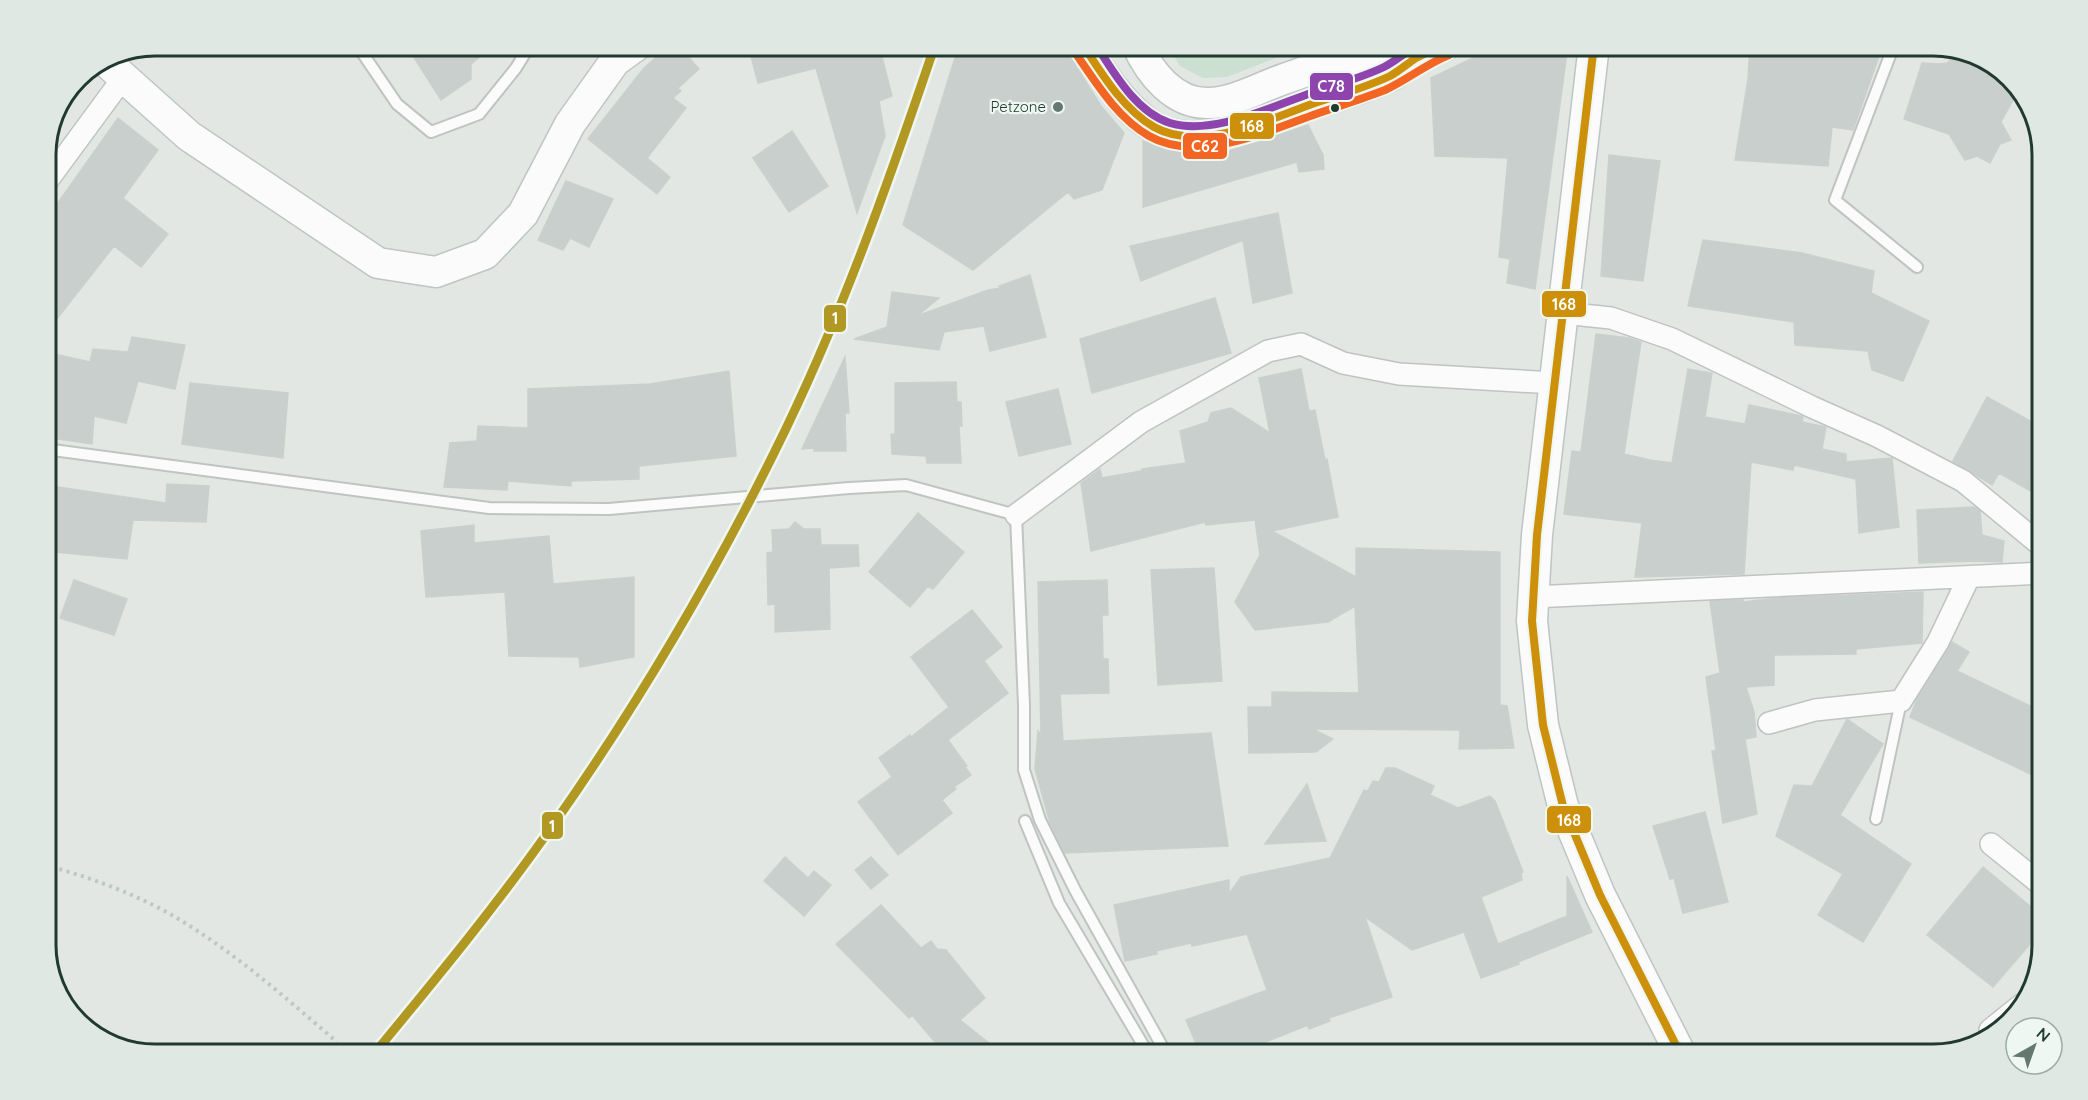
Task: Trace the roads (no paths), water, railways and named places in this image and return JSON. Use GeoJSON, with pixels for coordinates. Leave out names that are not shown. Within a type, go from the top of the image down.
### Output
{"type":"FeatureCollection","features":[{"type":"Feature","properties":{"kind":"main road"},"geometry":{"type":"LineString","coordinates":[[113,69],[189,136],[378,263],[436,272],[485,254],[523,214],[570,124],[615,61],[622,56]]}},
{"type":"Feature","properties":{"kind":"main road"},"geometry":{"type":"LineString","coordinates":[[1090,56],[1125,104],[1145,120],[1167,133],[1190,136],[1242,128],[1278,116],[1387,78],[1424,56]]}},
{"type":"Feature","properties":{"kind":"main road"},"geometry":{"type":"LineString","coordinates":[[1142,56],[1159,81],[1174,93],[1208,104],[1230,99],[1290,76],[1367,56]]}},
{"type":"Feature","properties":{"kind":"main road"},"geometry":{"type":"LineString","coordinates":[[1593,56],[1537,535],[1532,621],[1543,725],[1563,806],[1600,896],[1676,1045]]}},
{"type":"Feature","properties":{"kind":"street"},"geometry":{"type":"LineString","coordinates":[[56,165],[113,69]]}},
{"type":"Feature","properties":{"kind":"street"},"geometry":{"type":"LineString","coordinates":[[1563,313],[1611,318],[1672,339],[1877,436],[1963,481],[2032,538]]}},
{"type":"Feature","properties":{"kind":"street"},"geometry":{"type":"LineString","coordinates":[[1016,515],[1141,422],[1268,351],[1301,344],[1343,363],[1399,374],[1554,383]]}},
{"type":"Feature","properties":{"kind":"street"},"geometry":{"type":"LineString","coordinates":[[1533,597],[2032,574]]}},
{"type":"Feature","properties":{"kind":"street"},"geometry":{"type":"LineString","coordinates":[[1769,723],[1815,710],[1901,701],[1938,642],[1969,577]]}},
{"type":"Feature","properties":{"kind":"street"},"geometry":{"type":"LineString","coordinates":[[1991,844],[2032,877]]}},
{"type":"Feature","properties":{"kind":"lane"},"geometry":{"type":"LineString","coordinates":[[364,56],[397,104],[431,132],[479,114],[523,56]]}},
{"type":"Feature","properties":{"kind":"lane"},"geometry":{"type":"LineString","coordinates":[[1890,56],[1835,200],[1917,267]]}},
{"type":"Feature","properties":{"kind":"lane"},"geometry":{"type":"LineString","coordinates":[[56,450],[489,508],[609,509],[906,485],[1016,515],[1024,771],[1040,820],[1075,890],[1161,1045]]}},
{"type":"Feature","properties":{"kind":"lane"},"geometry":{"type":"LineString","coordinates":[[1876,819],[1901,701]]}},
{"type":"Feature","properties":{"kind":"lane"},"geometry":{"type":"LineString","coordinates":[[1025,821],[1059,903],[1143,1045]]}},
{"type":"Feature","properties":{"kind":"place","name":"Petzone"},"geometry":{"type":"Point","coordinates":[1058,107]}}]}
